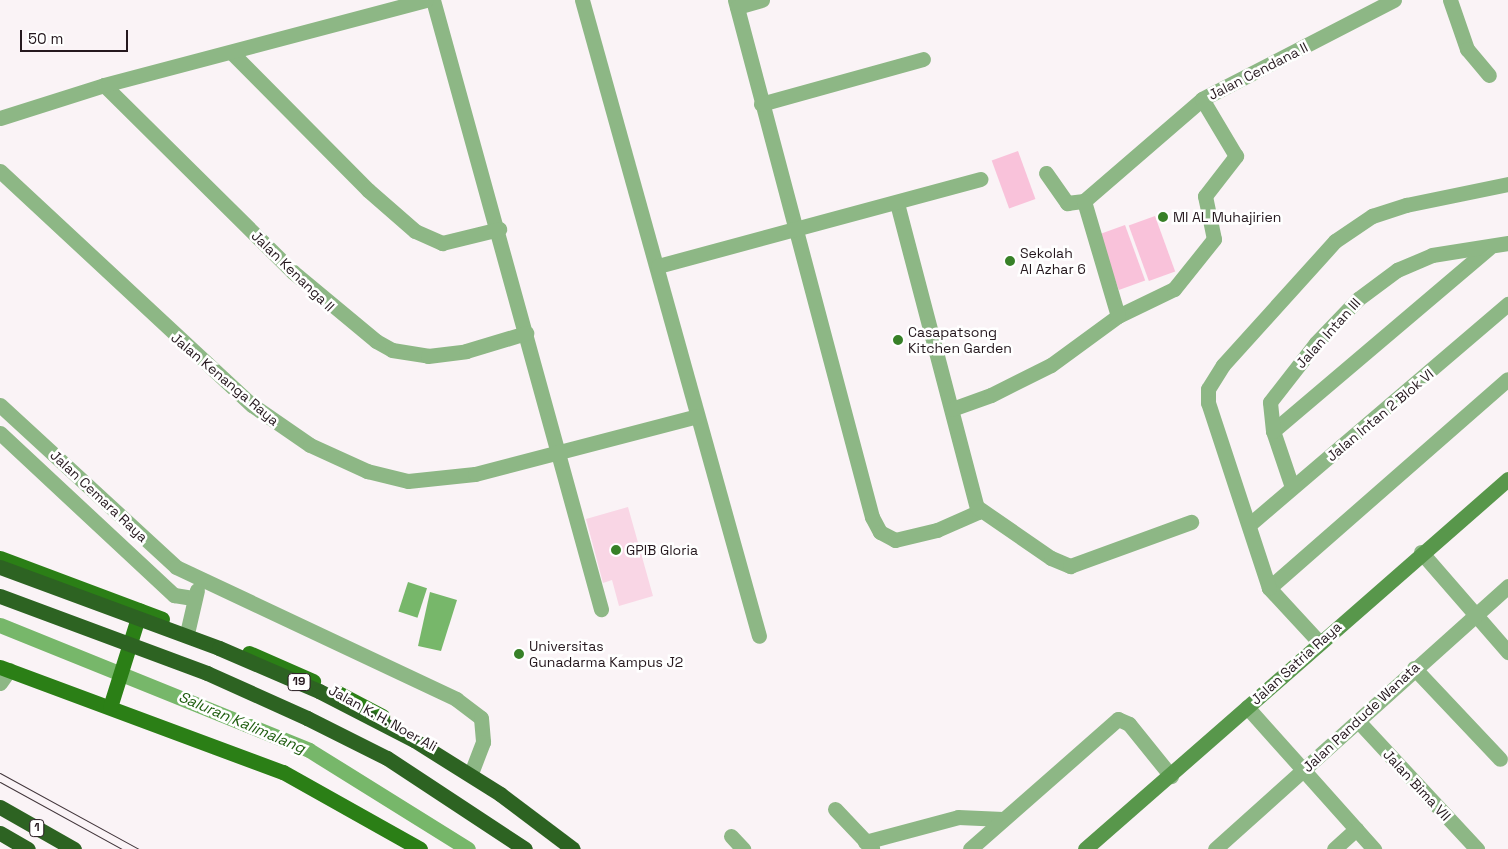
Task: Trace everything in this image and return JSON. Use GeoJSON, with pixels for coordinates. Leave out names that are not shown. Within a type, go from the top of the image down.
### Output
{"type":"FeatureCollection","features":[{"type":"Feature","properties":{"kind":"highway","name":"19"},"geometry":{"type":"LineString","coordinates":[[0,567],[219,648],[319,691],[414,740],[500,794],[573,849]]}},
{"type":"Feature","properties":{"kind":"highway","name":"19"},"geometry":{"type":"LineString","coordinates":[[0,596],[207,673],[307,718],[386,758],[524,849]]}},
{"type":"Feature","properties":{"kind":"highway","name":"1"},"geometry":{"type":"LineString","coordinates":[[0,807],[74,849]]}},
{"type":"Feature","properties":{"kind":"highway","name":"1"},"geometry":{"type":"LineString","coordinates":[[0,833],[28,849]]}},
{"type":"Feature","properties":{"kind":"main road","name":"Jalan K. H. Noer Ali"},"geometry":{"type":"LineString","coordinates":[[0,558],[188,630],[361,704],[472,770],[578,849]]}},
{"type":"Feature","properties":{"kind":"main road"},"geometry":{"type":"LineString","coordinates":[[111,701],[122,661],[140,611]]}},
{"type":"Feature","properties":{"kind":"main road"},"geometry":{"type":"LineString","coordinates":[[5,668],[111,701],[283,772],[416,848]]}},
{"type":"Feature","properties":{"kind":"street"},"geometry":{"type":"LineString","coordinates":[[0,118],[104,85],[233,54],[426,0]]}},
{"type":"Feature","properties":{"kind":"street"},"geometry":{"type":"LineString","coordinates":[[433,0],[499,229],[601,609]]}},
{"type":"Feature","properties":{"kind":"street"},"geometry":{"type":"LineString","coordinates":[[582,0],[658,266],[697,416],[759,636]]}},
{"type":"Feature","properties":{"kind":"street"},"geometry":{"type":"LineString","coordinates":[[762,0],[736,4],[793,228],[876,526],[890,539],[910,538],[972,517],[977,507],[896,203]]}},
{"type":"Feature","properties":{"kind":"street","name":"Jalan Cendana II"},"geometry":{"type":"LineString","coordinates":[[1084,201],[1202,99],[1394,0]]}},
{"type":"Feature","properties":{"kind":"street"},"geometry":{"type":"LineString","coordinates":[[1450,0],[1467,49],[1488,75]]}},
{"type":"Feature","properties":{"kind":"street"},"geometry":{"type":"LineString","coordinates":[[233,54],[368,190],[415,231],[442,242],[499,229]]}},
{"type":"Feature","properties":{"kind":"street"},"geometry":{"type":"LineString","coordinates":[[761,104],[923,59]]}},
{"type":"Feature","properties":{"kind":"street","name":"Jalan Kenanga II"},"geometry":{"type":"LineString","coordinates":[[104,85],[300,279],[376,341],[392,350],[428,356],[466,351],[526,333]]}},
{"type":"Feature","properties":{"kind":"street"},"geometry":{"type":"LineString","coordinates":[[952,408],[991,395],[1051,365],[1118,316],[1174,288],[1214,239],[1205,196],[1236,156],[1202,99]]}},
{"type":"Feature","properties":{"kind":"street","name":"Jalan Kenanga Raya"},"geometry":{"type":"LineString","coordinates":[[0,171],[252,405],[339,461],[387,477],[426,481],[560,454],[697,416]]}},
{"type":"Feature","properties":{"kind":"street"},"geometry":{"type":"LineString","coordinates":[[1046,173],[1067,203],[1084,201],[1118,316]]}},
{"type":"Feature","properties":{"kind":"street"},"geometry":{"type":"LineString","coordinates":[[658,266],[980,179]]}},
{"type":"Feature","properties":{"kind":"street"},"geometry":{"type":"LineString","coordinates":[[1319,642],[1269,588],[1250,524],[1208,403],[1208,389],[1223,364],[1334,241],[1372,216],[1508,184]]}},
{"type":"Feature","properties":{"kind":"street","name":"Jalan Intan III"},"geometry":{"type":"LineString","coordinates":[[1292,487],[1273,431],[1270,402],[1275,392],[1358,299],[1396,270],[1432,256],[1490,248],[1508,243]]}},
{"type":"Feature","properties":{"kind":"street"},"geometry":{"type":"LineString","coordinates":[[1273,431],[1490,248]]}},
{"type":"Feature","properties":{"kind":"street","name":"Jalan Intan 2 Blok VI"},"geometry":{"type":"LineString","coordinates":[[1250,524],[1508,304]]}},
{"type":"Feature","properties":{"kind":"street"},"geometry":{"type":"LineString","coordinates":[[1269,588],[1508,379]]}},
{"type":"Feature","properties":{"kind":"street","name":"Jalan Cemara Raya"},"geometry":{"type":"LineString","coordinates":[[0,405],[176,567],[456,699],[481,718],[483,742],[472,770]]}},
{"type":"Feature","properties":{"kind":"street","name":"Jalan Cemara Raya"},"geometry":{"type":"LineString","coordinates":[[0,433],[174,595],[193,598]]}},
{"type":"Feature","properties":{"kind":"street","name":"Jalan Satria Raya"},"geometry":{"type":"LineString","coordinates":[[1085,849],[1171,776],[1319,642],[1508,478]]}},
{"type":"Feature","properties":{"kind":"street"},"geometry":{"type":"LineString","coordinates":[[977,507],[1051,558],[1070,566],[1191,522]]}},
{"type":"Feature","properties":{"kind":"street"},"geometry":{"type":"LineString","coordinates":[[1421,552],[1508,652]]}},
{"type":"Feature","properties":{"kind":"street"},"geometry":{"type":"LineString","coordinates":[[188,630],[193,598],[202,580]]}},
{"type":"Feature","properties":{"kind":"street","name":"Jalan Pandude Wanata"},"geometry":{"type":"LineString","coordinates":[[1215,849],[1305,770],[1414,668],[1476,616],[1508,586]]}},
{"type":"Feature","properties":{"kind":"street"},"geometry":{"type":"LineString","coordinates":[[0,683],[5,668]]}},
{"type":"Feature","properties":{"kind":"street"},"geometry":{"type":"LineString","coordinates":[[1414,668],[1500,759]]}},
{"type":"Feature","properties":{"kind":"street"},"geometry":{"type":"LineString","coordinates":[[1247,707],[1374,849]]}},
{"type":"Feature","properties":{"kind":"street"},"geometry":{"type":"LineString","coordinates":[[970,849],[1120,719],[1132,728],[1171,776]]}},
{"type":"Feature","properties":{"kind":"street","name":"Jalan Bima VII"},"geometry":{"type":"LineString","coordinates":[[1358,721],[1477,849]]}},
{"type":"Feature","properties":{"kind":"street"},"geometry":{"type":"LineString","coordinates":[[835,809],[869,845],[958,817],[1003,819]]}},
{"type":"Feature","properties":{"kind":"street"},"geometry":{"type":"LineString","coordinates":[[1334,849],[1356,829]]}},
{"type":"Feature","properties":{"kind":"street"},"geometry":{"type":"LineString","coordinates":[[731,836],[743,849]]}},
{"type":"Feature","properties":{"kind":"shaded area"},"geometry":{"type":"Polygon","coordinates":[[[1018,151],[1035,199],[1009,209],[992,161],[1018,151]]]}},
{"type":"Feature","properties":{"kind":"shaded area"},"geometry":{"type":"Polygon","coordinates":[[[1155,216],[1175,271],[1149,281],[1129,226],[1155,216]]]}},
{"type":"Feature","properties":{"kind":"shaded area"},"geometry":{"type":"Polygon","coordinates":[[[1125,225],[1145,280],[1119,290],[1099,235],[1125,225]]]}},
{"type":"Feature","properties":{"kind":"shaded area"},"geometry":{"type":"Polygon","coordinates":[[[408,582],[427,588],[417,618],[398,611],[408,582]]]}},
{"type":"Feature","properties":{"kind":"shaded area"},"geometry":{"type":"Polygon","coordinates":[[[430,592],[457,600],[441,651],[418,646],[430,592]]]}},
{"type":"Feature","properties":{"kind":"building","name":"GPIB Gloria"},"geometry":{"type":"Polygon","coordinates":[[[628,507],[653,596],[619,606],[612,580],[603,583],[586,519],[628,507]]]}},
{"type":"Feature","properties":{"kind":"waterway","name":"Saluran Kalimalang"},"geometry":{"type":"LineString","coordinates":[[0,625],[309,750],[468,849]]}},
{"type":"Feature","properties":{"kind":"tram line"},"geometry":{"type":"LineString","coordinates":[[0,773],[139,849]]}},
{"type":"Feature","properties":{"kind":"tram line"},"geometry":{"type":"LineString","coordinates":[[0,782],[122,849]]}},
{"type":"Feature","properties":{"kind":"place","name":"MI AL Muhajirien"},"geometry":{"type":"Point","coordinates":[1163,217]}},
{"type":"Feature","properties":{"kind":"place","name":"Sekolah Al Azhar 6"},"geometry":{"type":"Point","coordinates":[1010,261]}},
{"type":"Feature","properties":{"kind":"place","name":"Casapatsong Kitchen Garden"},"geometry":{"type":"Point","coordinates":[898,340]}},
{"type":"Feature","properties":{"kind":"place","name":"GPIB Gloria"},"geometry":{"type":"Point","coordinates":[616,550]}},
{"type":"Feature","properties":{"kind":"place","name":"Universitas Gunadarma Kampus J2"},"geometry":{"type":"Point","coordinates":[519,654]}}]}
